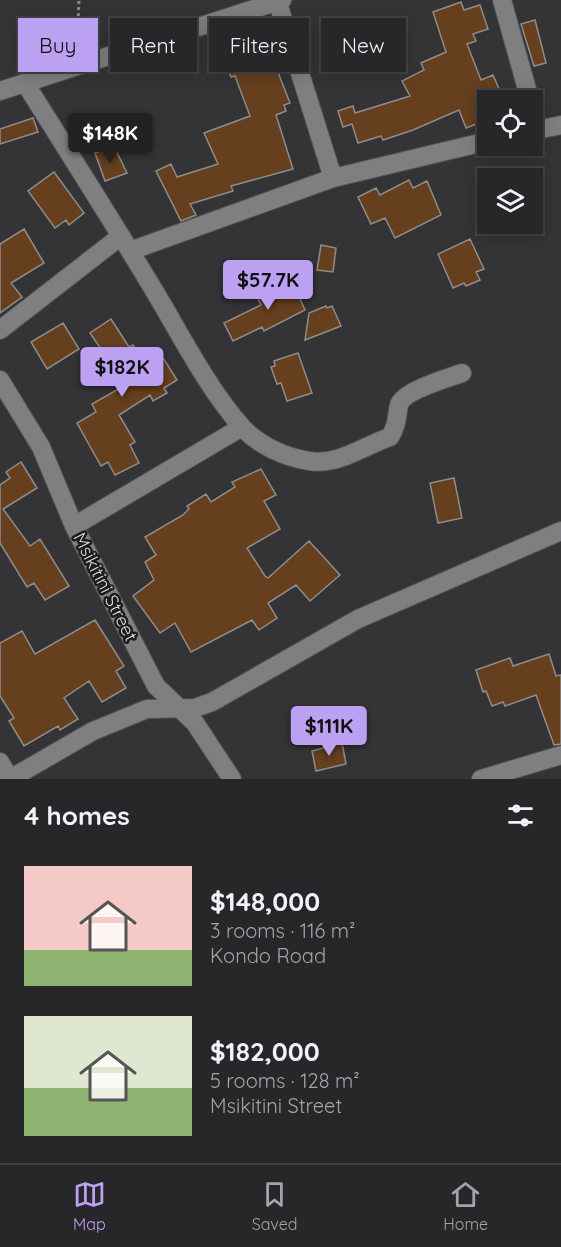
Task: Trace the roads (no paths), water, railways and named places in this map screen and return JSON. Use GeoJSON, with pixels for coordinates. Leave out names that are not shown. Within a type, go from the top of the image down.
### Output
{"type":"FeatureCollection","features":[{"type":"Feature","properties":{"kind":"street"},"geometry":{"type":"LineString","coordinates":[[0,91],[279,0],[333,178]]}},
{"type":"Feature","properties":{"kind":"street"},"geometry":{"type":"LineString","coordinates":[[502,0],[527,90]]}},
{"type":"Feature","properties":{"kind":"street"},"geometry":{"type":"LineString","coordinates":[[26,83],[206,375],[242,427],[268,448],[310,461],[330,461],[390,437],[399,423],[399,404],[406,395],[462,373]]}},
{"type":"Feature","properties":{"kind":"street"},"geometry":{"type":"LineString","coordinates":[[543,129],[561,125]]}},
{"type":"Feature","properties":{"kind":"street"},"geometry":{"type":"LineString","coordinates":[[0,330],[126,243],[333,178],[477,144]]}},
{"type":"Feature","properties":{"kind":"street","name":"Msikitini Street"},"geometry":{"type":"LineString","coordinates":[[0,380],[40,447],[74,526],[156,686],[195,723],[232,779]]}},
{"type":"Feature","properties":{"kind":"street"},"geometry":{"type":"LineString","coordinates":[[74,526],[242,427]]}},
{"type":"Feature","properties":{"kind":"street"},"geometry":{"type":"LineString","coordinates":[[0,762],[10,779],[93,731],[147,709],[195,708],[212,702],[358,619],[561,531]]}},
{"type":"Feature","properties":{"kind":"street"},"geometry":{"type":"LineString","coordinates":[[484,779],[561,755]]}}]}
